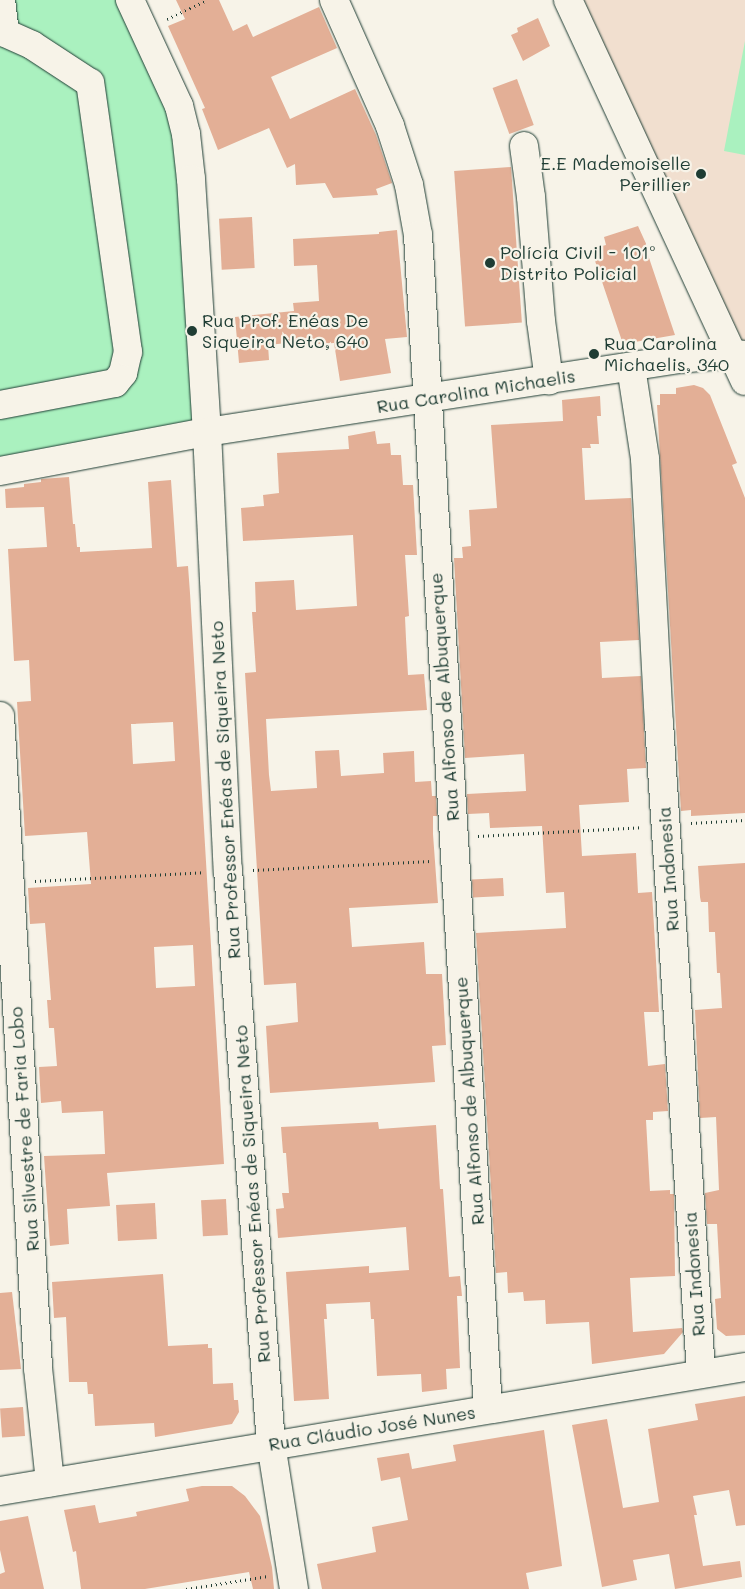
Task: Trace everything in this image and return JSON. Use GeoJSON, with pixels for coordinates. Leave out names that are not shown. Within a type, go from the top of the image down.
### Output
{"type":"FeatureCollection","features":[{"type":"Feature","properties":{"kind":"street"},"geometry":{"type":"LineString","coordinates":[[0,406],[115,383],[123,373],[128,352],[90,83],[32,45],[2,34],[1,0]]}},
{"type":"Feature","properties":{"kind":"street","name":"Rua Professor Enéas de Siqueira Neto"},"geometry":{"type":"LineString","coordinates":[[130,0],[179,106],[186,134],[191,179],[207,432],[228,870],[270,1444],[292,1581]]}},
{"type":"Feature","properties":{"kind":"street","name":"Rua Alfonso de Albuquerque"},"geometry":{"type":"LineString","coordinates":[[334,0],[390,126],[409,185],[418,235],[426,399],[488,1409]]}},
{"type":"Feature","properties":{"kind":"street"},"geometry":{"type":"LineString","coordinates":[[568,0],[739,355],[745,381]]}},
{"type":"Feature","properties":{"kind":"street"},"geometry":{"type":"LineString","coordinates":[[524,146],[531,197],[541,321],[549,380]]}},
{"type":"Feature","properties":{"kind":"street","name":"Rua Carolina Michaelis"},"geometry":{"type":"LineString","coordinates":[[0,470],[207,432],[679,359],[739,355]]}},
{"type":"Feature","properties":{"kind":"street","name":"Rua Indonesia"},"geometry":{"type":"LineString","coordinates":[[630,367],[645,459],[701,1373]]}},
{"type":"Feature","properties":{"kind":"street","name":"Rua Silvestre de Faria Lobo"},"geometry":{"type":"LineString","coordinates":[[0,716],[38,1368],[50,1482]]}},
{"type":"Feature","properties":{"kind":"street","name":"Rua Cláudio José Nunes"},"geometry":{"type":"LineString","coordinates":[[0,1491],[141,1469],[270,1444],[745,1367]]}},
{"type":"Feature","properties":{"kind":"path"},"geometry":{"type":"LineString","coordinates":[[143,29],[208,0]]}},
{"type":"Feature","properties":{"kind":"path"},"geometry":{"type":"LineString","coordinates":[[453,836],[471,837],[745,820]]}},
{"type":"Feature","properties":{"kind":"path"},"geometry":{"type":"LineString","coordinates":[[186,1589],[292,1581]]}},
{"type":"Feature","properties":{"kind":"shaded area","name":"E.E Mademoiselle Perillier"},"geometry":{"type":"Polygon","coordinates":[[[577,0],[745,0],[745,348],[577,0]]]}},
{"type":"Feature","properties":{"kind":"green space"},"geometry":{"type":"Polygon","coordinates":[[[0,0],[129,0],[179,106],[207,432],[0,468],[0,0]]]}},
{"type":"Feature","properties":{"kind":"green space"},"geometry":{"type":"Polygon","coordinates":[[[745,41],[745,155],[724,151],[745,41]]]}},
{"type":"Feature","properties":{"kind":"building"},"geometry":{"type":"Polygon","coordinates":[[[176,0],[219,0],[233,31],[247,24],[253,37],[319,7],[337,48],[271,77],[290,119],[355,89],[376,135],[392,183],[376,189],[378,195],[333,198],[325,183],[296,185],[295,164],[287,168],[269,128],[218,150],[202,109],[205,108],[168,26],[185,19],[176,0]]]}},
{"type":"Feature","properties":{"kind":"building"},"geometry":{"type":"Polygon","coordinates":[[[538,18],[550,46],[523,61],[511,35],[518,32],[517,28],[538,18]]]}},
{"type":"Feature","properties":{"kind":"building"},"geometry":{"type":"Polygon","coordinates":[[[517,79],[534,125],[509,134],[493,88],[517,79]]]}},
{"type":"Feature","properties":{"kind":"building","name":"Polícia Civil - 101º Distrito Policial"},"geometry":{"type":"Polygon","coordinates":[[[511,167],[522,323],[465,327],[454,171],[511,167]]]}},
{"type":"Feature","properties":{"kind":"building"},"geometry":{"type":"Polygon","coordinates":[[[252,217],[255,268],[222,270],[219,219],[252,217]]]}},
{"type":"Feature","properties":{"kind":"building"},"geometry":{"type":"Polygon","coordinates":[[[638,226],[648,248],[646,249],[675,335],[623,344],[591,249],[606,245],[604,237],[638,226]]]}},
{"type":"Feature","properties":{"kind":"building"},"geometry":{"type":"Polygon","coordinates":[[[397,230],[407,337],[385,339],[391,373],[340,381],[334,343],[316,344],[316,340],[268,345],[269,360],[239,363],[235,317],[294,311],[293,303],[319,301],[317,265],[294,266],[293,239],[379,234],[379,232],[397,230]]]}},
{"type":"Feature","properties":{"kind":"building"},"geometry":{"type":"Polygon","coordinates":[[[694,385],[703,388],[710,395],[737,463],[732,465],[745,498],[745,813],[691,816],[691,810],[681,811],[657,405],[660,405],[660,394],[676,394],[676,388],[694,385]]]}},
{"type":"Feature","properties":{"kind":"building"},"geometry":{"type":"Polygon","coordinates":[[[600,396],[601,416],[597,416],[599,444],[590,444],[591,448],[582,448],[585,500],[631,498],[639,640],[600,642],[602,678],[641,676],[646,768],[627,769],[629,802],[579,805],[582,856],[636,853],[638,893],[652,892],[659,1012],[644,1012],[648,1066],[665,1064],[668,1111],[653,1112],[653,1120],[646,1120],[650,1191],[670,1190],[670,1194],[674,1194],[675,1276],[630,1278],[633,1332],[682,1328],[683,1332],[664,1354],[592,1364],[589,1322],[546,1324],[545,1300],[524,1301],[523,1292],[508,1293],[507,1272],[496,1273],[476,933],[566,928],[564,892],[546,893],[542,826],[490,828],[489,813],[468,814],[467,794],[526,791],[524,754],[465,758],[454,558],[463,558],[462,547],[471,546],[469,510],[497,508],[491,425],[563,421],[562,400],[600,396]]]}},
{"type":"Feature","properties":{"kind":"building"},"geometry":{"type":"Polygon","coordinates":[[[375,431],[377,444],[390,443],[391,455],[401,455],[403,485],[413,485],[417,555],[405,555],[409,616],[405,617],[408,675],[424,674],[427,710],[266,719],[269,775],[271,791],[317,788],[315,751],[339,750],[341,776],[384,773],[383,753],[414,751],[415,782],[431,781],[432,796],[436,796],[437,816],[433,816],[433,834],[438,903],[349,908],[352,947],[424,942],[426,974],[442,974],[446,1045],[432,1046],[435,1082],[270,1093],[266,1026],[298,1022],[296,983],[264,985],[245,673],[256,672],[252,612],[256,612],[255,582],[294,580],[296,610],[357,606],[353,535],[243,541],[241,508],[264,506],[263,495],[279,493],[277,453],[349,449],[348,436],[375,431]]]}},
{"type":"Feature","properties":{"kind":"building"},"geometry":{"type":"Polygon","coordinates":[[[69,477],[73,524],[75,524],[77,547],[80,547],[80,552],[152,548],[148,482],[171,480],[177,567],[188,566],[224,1164],[107,1173],[110,1206],[67,1209],[69,1244],[50,1246],[44,1156],[105,1154],[103,1111],[62,1113],[61,1101],[41,1103],[39,1067],[57,1066],[54,1028],[49,1028],[47,1000],[51,1000],[45,923],[30,924],[28,888],[91,884],[87,832],[25,836],[17,702],[31,701],[29,660],[14,661],[8,549],[47,547],[44,507],[6,508],[5,489],[24,487],[24,484],[41,482],[41,479],[69,477]],[[173,722],[131,724],[133,764],[175,761],[173,722]],[[193,945],[154,947],[156,988],[195,986],[193,945]]]}},
{"type":"Feature","properties":{"kind":"building"},"geometry":{"type":"Polygon","coordinates":[[[745,863],[745,1335],[726,1336],[717,1329],[715,1299],[721,1298],[717,1224],[707,1224],[705,1193],[719,1190],[716,1117],[700,1118],[695,1010],[722,1008],[720,973],[717,973],[715,932],[709,932],[708,902],[701,902],[698,866],[745,863]]]}},
{"type":"Feature","properties":{"kind":"building"},"geometry":{"type":"Polygon","coordinates":[[[503,878],[504,896],[473,898],[472,880],[503,878]]]}},
{"type":"Feature","properties":{"kind":"building"},"geometry":{"type":"Polygon","coordinates":[[[378,1122],[379,1129],[436,1125],[440,1189],[443,1189],[449,1277],[460,1276],[462,1296],[457,1296],[460,1368],[446,1369],[447,1389],[422,1392],[421,1374],[377,1376],[374,1319],[371,1319],[370,1302],[326,1304],[327,1319],[324,1319],[329,1399],[294,1401],[286,1272],[369,1266],[369,1273],[409,1270],[406,1227],[278,1238],[276,1209],[284,1208],[282,1193],[289,1193],[286,1153],[283,1153],[281,1127],[378,1122]]]}},
{"type":"Feature","properties":{"kind":"building"},"geometry":{"type":"Polygon","coordinates":[[[226,1199],[228,1235],[203,1236],[201,1200],[226,1199]]]}},
{"type":"Feature","properties":{"kind":"building"},"geometry":{"type":"Polygon","coordinates":[[[155,1203],[157,1239],[118,1241],[116,1205],[155,1203]]]}},
{"type":"Feature","properties":{"kind":"building"},"geometry":{"type":"Polygon","coordinates":[[[163,1274],[168,1346],[208,1344],[208,1348],[212,1348],[213,1384],[233,1383],[234,1400],[238,1400],[239,1412],[232,1424],[155,1437],[154,1423],[95,1426],[93,1394],[88,1394],[87,1382],[69,1382],[66,1317],[54,1318],[52,1282],[163,1274]]]}},
{"type":"Feature","properties":{"kind":"building"},"geometry":{"type":"Polygon","coordinates":[[[12,1292],[21,1369],[0,1370],[0,1293],[12,1292]]]}},
{"type":"Feature","properties":{"kind":"building"},"geometry":{"type":"Polygon","coordinates":[[[745,1396],[745,1525],[736,1526],[729,1490],[693,1496],[697,1515],[694,1515],[703,1566],[740,1561],[742,1577],[675,1589],[669,1554],[633,1560],[637,1580],[602,1587],[572,1425],[607,1419],[623,1508],[659,1502],[648,1429],[698,1420],[695,1404],[745,1396]]]}},
{"type":"Feature","properties":{"kind":"building"},"geometry":{"type":"Polygon","coordinates":[[[23,1407],[25,1436],[2,1438],[0,1409],[23,1407]]]}},
{"type":"Feature","properties":{"kind":"building"},"geometry":{"type":"Polygon","coordinates":[[[544,1430],[562,1566],[526,1573],[529,1589],[322,1589],[317,1564],[376,1552],[372,1527],[408,1520],[400,1477],[381,1481],[377,1458],[409,1453],[412,1469],[456,1461],[453,1445],[544,1430]]]}},
{"type":"Feature","properties":{"kind":"building"},"geometry":{"type":"Polygon","coordinates":[[[202,1486],[232,1486],[245,1496],[260,1516],[272,1567],[274,1589],[253,1589],[249,1572],[145,1589],[81,1589],[76,1551],[73,1552],[64,1510],[95,1505],[99,1523],[137,1516],[136,1512],[189,1501],[186,1489],[202,1486]]]}},
{"type":"Feature","properties":{"kind":"building"},"geometry":{"type":"Polygon","coordinates":[[[28,1516],[44,1589],[0,1589],[0,1574],[5,1572],[0,1550],[0,1521],[28,1516]]]}},
{"type":"Feature","properties":{"kind":"place","name":"E.E Mademoiselle Perillier"},"geometry":{"type":"Point","coordinates":[701,174]}},
{"type":"Feature","properties":{"kind":"place","name":"Polícia Civil - 101º Distrito Policial"},"geometry":{"type":"Point","coordinates":[490,263]}},
{"type":"Feature","properties":{"kind":"place","name":"Rua Prof. Enéas De Siqueira Neto, 640"},"geometry":{"type":"Point","coordinates":[192,331]}},
{"type":"Feature","properties":{"kind":"place","name":"Rua Carolina Michaelis, 340"},"geometry":{"type":"Point","coordinates":[594,354]}}]}
